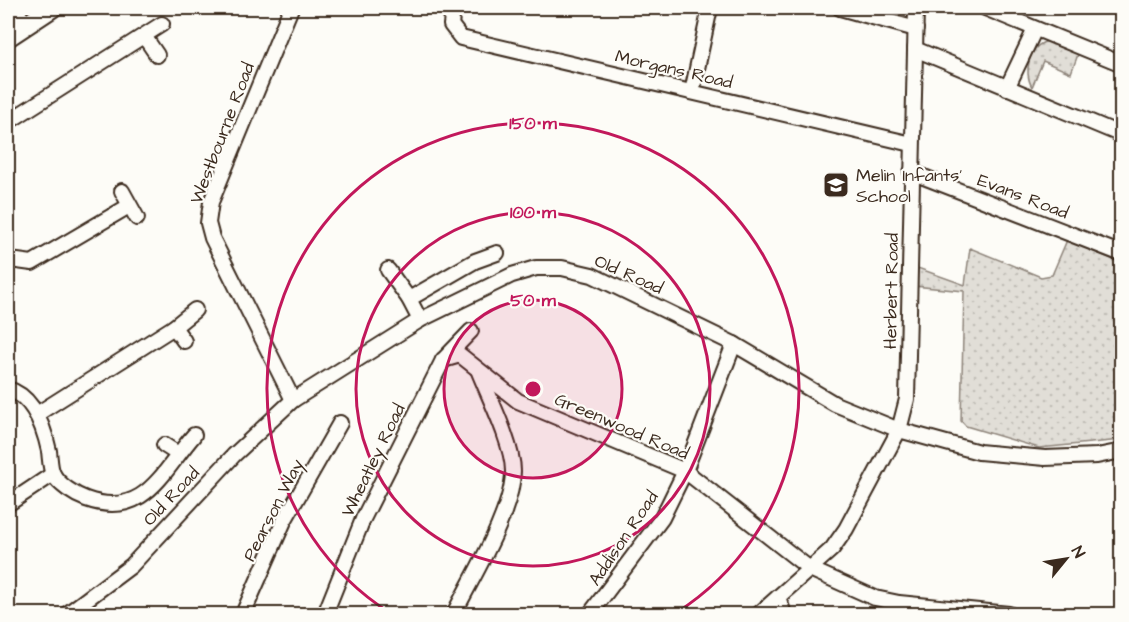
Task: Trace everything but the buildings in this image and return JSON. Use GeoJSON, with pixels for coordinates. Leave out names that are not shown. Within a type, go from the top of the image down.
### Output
{"type":"FeatureCollection","features":[{"type":"Feature","properties":{"kind":"main road"},"geometry":{"type":"LineString","coordinates":[[8,37],[52,8]]}},
{"type":"Feature","properties":{"kind":"street"},"geometry":{"type":"LineString","coordinates":[[15,8],[26,25]]}},
{"type":"Feature","properties":{"kind":"street","name":"Westbourne Road"},"geometry":{"type":"LineString","coordinates":[[291,8],[211,202],[208,223],[212,238],[293,400]]}},
{"type":"Feature","properties":{"kind":"street","name":"Morgans Road"},"geometry":{"type":"LineString","coordinates":[[453,8],[451,25],[461,38],[912,144]]}},
{"type":"Feature","properties":{"kind":"street"},"geometry":{"type":"LineString","coordinates":[[692,92],[710,8]]}},
{"type":"Feature","properties":{"kind":"street"},"geometry":{"type":"LineString","coordinates":[[840,8],[916,29]]}},
{"type":"Feature","properties":{"kind":"street","name":"Herbert Road"},"geometry":{"type":"LineString","coordinates":[[759,615],[832,549],[846,529],[899,430],[908,399],[916,8]]}},
{"type":"Feature","properties":{"kind":"street"},"geometry":{"type":"LineString","coordinates":[[985,8],[1122,64]]}},
{"type":"Feature","properties":{"kind":"street"},"geometry":{"type":"LineString","coordinates":[[8,122],[162,24]]}},
{"type":"Feature","properties":{"kind":"street"},"geometry":{"type":"LineString","coordinates":[[1007,88],[1035,29]]}},
{"type":"Feature","properties":{"kind":"street"},"geometry":{"type":"LineString","coordinates":[[144,36],[157,55]]}},
{"type":"Feature","properties":{"kind":"street"},"geometry":{"type":"LineString","coordinates":[[915,50],[1122,135]]}},
{"type":"Feature","properties":{"kind":"street","name":"Evans Road"},"geometry":{"type":"LineString","coordinates":[[911,172],[1122,254]]}},
{"type":"Feature","properties":{"kind":"street"},"geometry":{"type":"LineString","coordinates":[[122,191],[137,218]]}},
{"type":"Feature","properties":{"kind":"street"},"geometry":{"type":"LineString","coordinates":[[8,256],[10,260],[32,263],[129,206]]}},
{"type":"Feature","properties":{"kind":"street"},"geometry":{"type":"LineString","coordinates":[[409,299],[475,261],[497,253]]}},
{"type":"Feature","properties":{"kind":"street","name":"Old Road"},"geometry":{"type":"LineString","coordinates":[[67,615],[131,566],[234,454],[293,400],[420,320],[512,275],[536,268],[562,268],[592,275],[735,344],[835,404],[899,430],[980,452],[1045,458],[1097,456],[1122,451]]}},
{"type":"Feature","properties":{"kind":"street"},"geometry":{"type":"LineString","coordinates":[[388,270],[409,299],[420,320]]}},
{"type":"Feature","properties":{"kind":"street"},"geometry":{"type":"LineString","coordinates":[[36,414],[174,327],[195,310]]}},
{"type":"Feature","properties":{"kind":"street"},"geometry":{"type":"LineString","coordinates":[[174,327],[184,341]]}},
{"type":"Feature","properties":{"kind":"street","name":"Wheatley Road"},"geometry":{"type":"LineString","coordinates":[[325,615],[363,519],[443,360],[471,331]]}},
{"type":"Feature","properties":{"kind":"street","name":"Addison Road"},"geometry":{"type":"LineString","coordinates":[[590,615],[662,518],[685,471],[735,344]]}},
{"type":"Feature","properties":{"kind":"street","name":"Greenwood Road"},"geometry":{"type":"LineString","coordinates":[[443,360],[460,355],[470,360],[479,372],[518,401],[685,471],[810,568],[875,598],[899,603],[1009,615]]}},
{"type":"Feature","properties":{"kind":"street"},"geometry":{"type":"LineString","coordinates":[[454,615],[507,506],[513,471],[504,434],[479,372]]}},
{"type":"Feature","properties":{"kind":"street"},"geometry":{"type":"LineString","coordinates":[[8,389],[17,392],[36,414],[46,439],[53,474],[75,495],[96,503],[127,504],[149,490],[168,470],[194,435]]}},
{"type":"Feature","properties":{"kind":"street","name":"Pearson Way"},"geometry":{"type":"LineString","coordinates":[[243,615],[284,521],[340,423]]}},
{"type":"Feature","properties":{"kind":"street"},"geometry":{"type":"LineString","coordinates":[[164,445],[178,454]]}},
{"type":"Feature","properties":{"kind":"street"},"geometry":{"type":"LineString","coordinates":[[8,504],[53,474]]}},
{"type":"Feature","properties":{"kind":"street"},"geometry":{"type":"LineString","coordinates":[[778,597],[784,615]]}},
{"type":"Feature","properties":{"kind":"shaded area"},"geometry":{"type":"Polygon","coordinates":[[[1049,41],[1079,52],[1071,73],[1043,61],[1032,87],[1028,67],[1032,53],[1042,43],[1049,41]]]}},
{"type":"Feature","properties":{"kind":"shaded area"},"geometry":{"type":"Polygon","coordinates":[[[1067,240],[1121,263],[1121,440],[1039,448],[966,426],[961,421],[964,291],[914,286],[915,267],[965,285],[970,248],[1041,277],[1052,275],[1067,240]]]}},
{"type":"Feature","properties":{"kind":"place","name":"Melin Infants' School"},"geometry":{"type":"Point","coordinates":[836,185]}}]}
